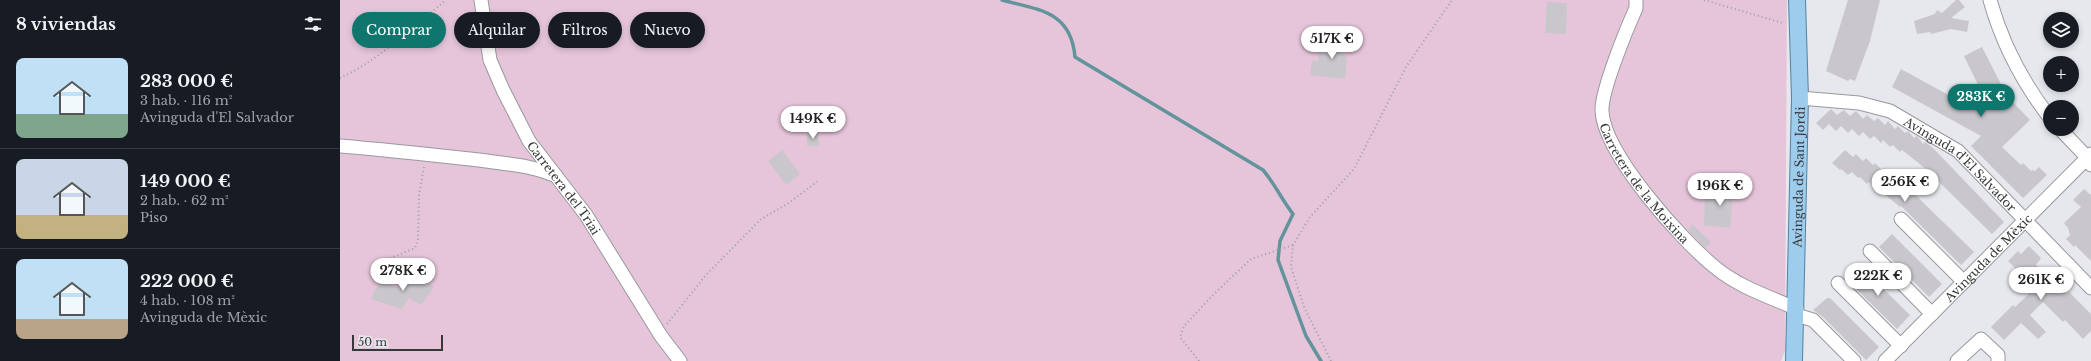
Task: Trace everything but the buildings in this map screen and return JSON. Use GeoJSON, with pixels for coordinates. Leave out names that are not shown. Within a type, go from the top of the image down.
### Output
{"type":"FeatureCollection","features":[{"type":"Feature","properties":{"kind":"main road","name":"Avinguda de Sant Jordi"},"geometry":{"type":"LineString","coordinates":[[1796,359],[1800,98],[1797,0]]}},
{"type":"Feature","properties":{"kind":"street","name":"Carretera del Triai"},"geometry":{"type":"LineString","coordinates":[[481,0],[490,60],[503,90],[530,141],[558,176],[586,216],[661,336],[680,361]]}},
{"type":"Feature","properties":{"kind":"street","name":"Carretera de la Moixina"},"geometry":{"type":"LineString","coordinates":[[1636,0],[1636,8],[1617,56],[1602,110],[1608,137],[1619,155],[1669,223],[1716,268],[1756,292],[1813,320],[1854,361]]}},
{"type":"Feature","properties":{"kind":"street"},"geometry":{"type":"LineString","coordinates":[[1990,0],[2001,33],[2019,71],[2043,107]]}},
{"type":"Feature","properties":{"kind":"street","name":"Avinguda d'El Salvador"},"geometry":{"type":"LineString","coordinates":[[1800,98],[1859,103],[1890,111],[1958,151],[2091,288]]}},
{"type":"Feature","properties":{"kind":"street"},"geometry":{"type":"LineString","coordinates":[[2066,136],[2089,159]]}},
{"type":"Feature","properties":{"kind":"street"},"geometry":{"type":"LineString","coordinates":[[340,146],[426,154],[542,169],[558,176]]}},
{"type":"Feature","properties":{"kind":"street","name":"Avinguda de Mèxic"},"geometry":{"type":"LineString","coordinates":[[1885,361],[2089,159]]}},
{"type":"Feature","properties":{"kind":"street"},"geometry":{"type":"LineString","coordinates":[[1901,220],[1964,282]]}},
{"type":"Feature","properties":{"kind":"street"},"geometry":{"type":"LineString","coordinates":[[1870,251],[1932,314]]}},
{"type":"Feature","properties":{"kind":"street"},"geometry":{"type":"LineString","coordinates":[[1838,283],[1901,346]]}},
{"type":"Feature","properties":{"kind":"street"},"geometry":{"type":"LineString","coordinates":[[1957,361],[1981,339],[1998,355],[1998,361]]}},
{"type":"Feature","properties":{"kind":"path"},"geometry":{"type":"LineString","coordinates":[[340,78],[352,72],[398,39],[446,0]]}},
{"type":"Feature","properties":{"kind":"path"},"geometry":{"type":"LineString","coordinates":[[1331,361],[1304,307],[1291,267],[1292,245],[1310,217],[1354,169],[1406,67],[1452,0]]}},
{"type":"Feature","properties":{"kind":"path"},"geometry":{"type":"LineString","coordinates":[[1704,0],[1798,26]]}},
{"type":"Feature","properties":{"kind":"path"},"geometry":{"type":"LineString","coordinates":[[372,277],[377,264],[415,248],[418,240],[419,195],[426,154]]}},
{"type":"Feature","properties":{"kind":"path"},"geometry":{"type":"LineString","coordinates":[[661,336],[680,306],[706,275],[761,219],[789,203],[818,181]]}},
{"type":"Feature","properties":{"kind":"path"},"geometry":{"type":"LineString","coordinates":[[1199,361],[1180,337],[1184,326],[1214,294],[1251,259],[1292,245]]}},
{"type":"Feature","properties":{"kind":"shaded area"},"geometry":{"type":"Polygon","coordinates":[[[340,0],[1787,0],[1785,351],[1781,361],[340,361],[340,0]]]}},
{"type":"Feature","properties":{"kind":"waterway"},"geometry":{"type":"LineString","coordinates":[[1002,0],[1040,10],[1051,15],[1060,21],[1067,30],[1072,42],[1075,57],[1263,170],[1293,214],[1280,241],[1278,260],[1306,336],[1321,361]]}}]}
